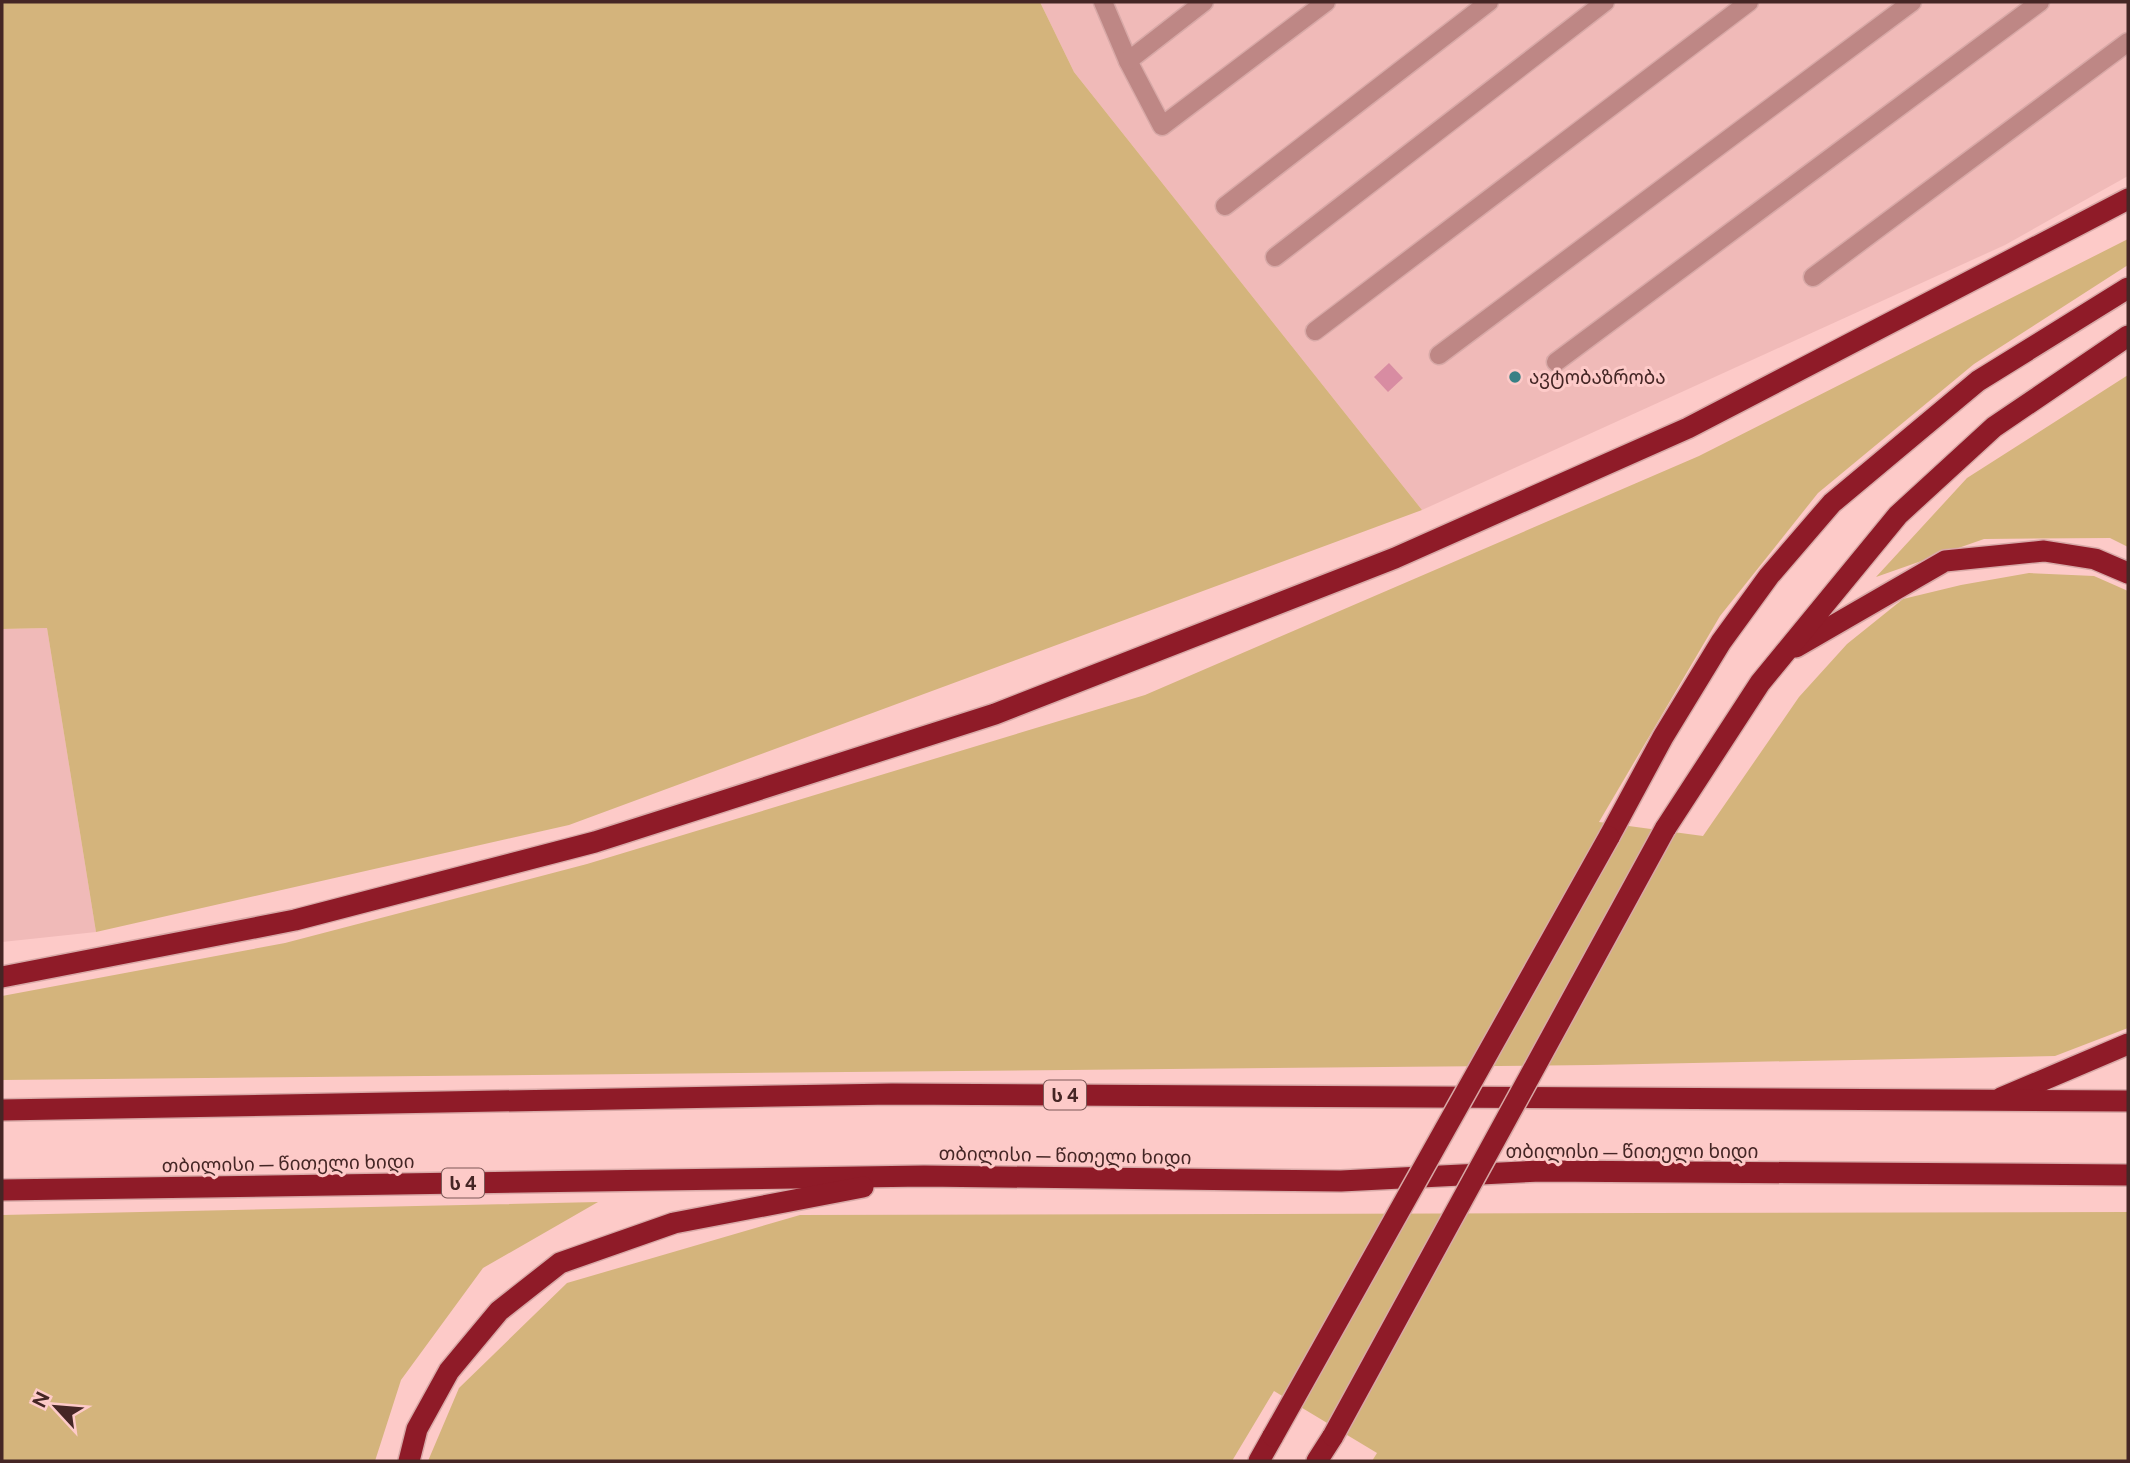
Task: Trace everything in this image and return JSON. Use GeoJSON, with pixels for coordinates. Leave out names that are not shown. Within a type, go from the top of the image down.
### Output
{"type":"FeatureCollection","features":[{"type":"Feature","properties":{"kind":"highway"},"geometry":{"type":"LineString","coordinates":[[2,977],[295,920],[582,845],[995,714],[1395,558],[1688,428],[2128,199]]}},
{"type":"Feature","properties":{"kind":"highway"},"geometry":{"type":"LineString","coordinates":[[1259,1461],[1663,737],[1721,642],[1769,576],[1832,503],[1978,381],[2128,288]]}},
{"type":"Feature","properties":{"kind":"highway"},"geometry":{"type":"LineString","coordinates":[[1317,1461],[1665,829],[1760,683],[1898,515],[1994,427],[2128,336]]}},
{"type":"Feature","properties":{"kind":"highway"},"geometry":{"type":"LineString","coordinates":[[1782,654],[1945,561],[2044,551],[2095,559],[2128,573]]}},
{"type":"Feature","properties":{"kind":"highway"},"geometry":{"type":"LineString","coordinates":[[1991,1102],[2128,1044]]}},
{"type":"Feature","properties":{"kind":"highway","name":"ს 4"},"geometry":{"type":"LineString","coordinates":[[2,1110],[892,1094],[2128,1101]]}},
{"type":"Feature","properties":{"kind":"highway","name":"თბილისი — წითელი ხიდი"},"geometry":{"type":"LineString","coordinates":[[2,1190],[924,1176],[1341,1181],[1541,1171],[2128,1175]]}},
{"type":"Feature","properties":{"kind":"highway"},"geometry":{"type":"LineString","coordinates":[[409,1461],[417,1429],[449,1371],[499,1311],[560,1263],[674,1223],[924,1176]]}},
{"type":"Feature","properties":{"kind":"lane"},"geometry":{"type":"LineString","coordinates":[[1103,2],[1128,61],[1162,127],[1326,2]]}},
{"type":"Feature","properties":{"kind":"lane"},"geometry":{"type":"LineString","coordinates":[[1128,61],[1204,2]]}},
{"type":"Feature","properties":{"kind":"lane"},"geometry":{"type":"LineString","coordinates":[[1225,206],[1489,2]]}},
{"type":"Feature","properties":{"kind":"lane"},"geometry":{"type":"LineString","coordinates":[[1275,257],[1605,2]]}},
{"type":"Feature","properties":{"kind":"lane"},"geometry":{"type":"LineString","coordinates":[[1315,331],[1749,2]]}},
{"type":"Feature","properties":{"kind":"lane"},"geometry":{"type":"LineString","coordinates":[[1439,355],[1912,2]]}},
{"type":"Feature","properties":{"kind":"lane"},"geometry":{"type":"LineString","coordinates":[[1556,362],[2040,2]]}},
{"type":"Feature","properties":{"kind":"lane"},"geometry":{"type":"LineString","coordinates":[[1814,277],[2128,41]]}},
{"type":"Feature","properties":{"kind":"shaded area"},"geometry":{"type":"Polygon","coordinates":[[[2,2],[1040,2],[1074,72],[1422,510],[569,825],[96,932],[47,628],[2,629],[2,2]]]}},
{"type":"Feature","properties":{"kind":"shaded area","name":"ავტობაზრობა"},"geometry":{"type":"Polygon","coordinates":[[[1040,2],[2128,2],[2128,176],[2005,245],[1422,510],[1074,72],[1040,2]]]}},
{"type":"Feature","properties":{"kind":"shaded area"},"geometry":{"type":"Polygon","coordinates":[[[2128,239],[2128,265],[1974,364],[1818,493],[1720,616],[1599,822],[1703,836],[1799,697],[1847,644],[1903,599],[2029,573],[2094,576],[2128,591],[2128,1028],[2055,1056],[1593,1065],[2,1080],[2,996],[285,943],[587,864],[1145,695],[1699,456],[2128,239]]]}},
{"type":"Feature","properties":{"kind":"shaded area"},"geometry":{"type":"Polygon","coordinates":[[[2128,375],[2128,547],[2110,538],[1984,539],[1876,577],[1967,478],[2128,375]]]}},
{"type":"Feature","properties":{"kind":"shaded area"},"geometry":{"type":"Polygon","coordinates":[[[47,628],[96,932],[2,942],[2,629],[47,628]]]}},
{"type":"Feature","properties":{"kind":"shaded area"},"geometry":{"type":"Polygon","coordinates":[[[598,1202],[483,1268],[401,1380],[375,1461],[2,1461],[2,1215],[598,1202]]]}},
{"type":"Feature","properties":{"kind":"shaded area"},"geometry":{"type":"Polygon","coordinates":[[[2128,1212],[2128,1461],[1372,1461],[1377,1453],[1274,1391],[1232,1461],[428,1461],[459,1388],[567,1283],[800,1215],[2128,1212]]]}},
{"type":"Feature","properties":{"kind":"building"},"geometry":{"type":"Polygon","coordinates":[[[1389,363],[1403,378],[1388,392],[1374,377],[1389,363]]]}},
{"type":"Feature","properties":{"kind":"place","name":"ავტობაზრობა"},"geometry":{"type":"Point","coordinates":[1515,377]}}]}
